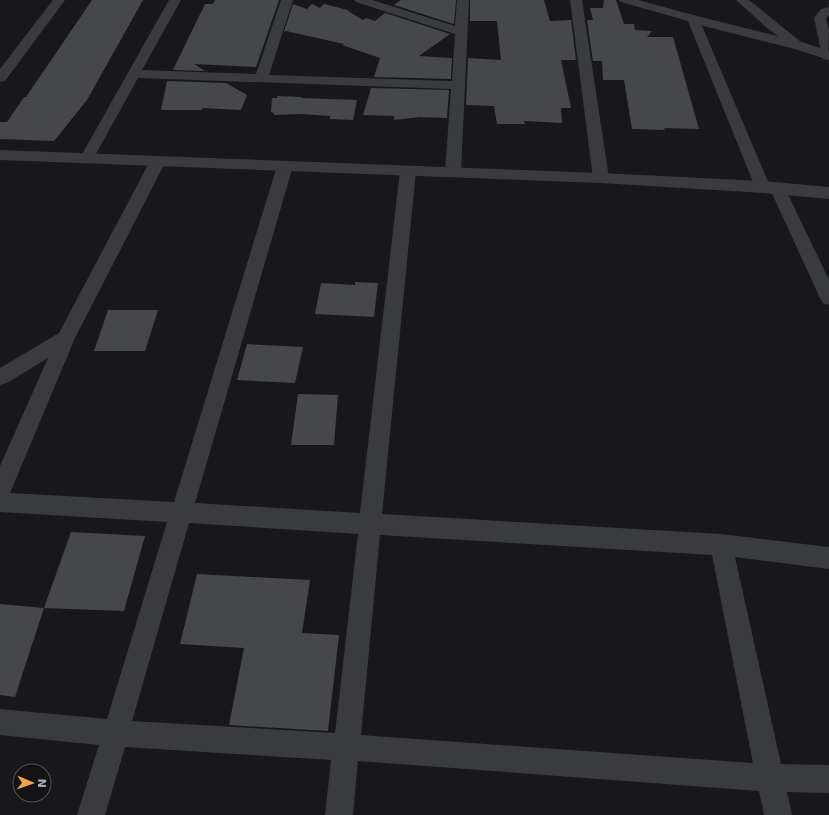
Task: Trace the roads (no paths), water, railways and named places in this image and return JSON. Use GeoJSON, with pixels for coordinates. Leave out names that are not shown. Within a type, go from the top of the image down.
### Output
{"type":"FeatureCollection","features":[{"type":"Feature","properties":{"kind":"street"},"geometry":{"type":"LineString","coordinates":[[0,78],[59,0]]}},
{"type":"Feature","properties":{"kind":"street"},"geometry":{"type":"LineString","coordinates":[[88,158],[175,0]]}},
{"type":"Feature","properties":{"kind":"street"},"geometry":{"type":"LineString","coordinates":[[261,78],[287,0]]}},
{"type":"Feature","properties":{"kind":"street"},"geometry":{"type":"LineString","coordinates":[[360,0],[461,32]]}},
{"type":"Feature","properties":{"kind":"street"},"geometry":{"type":"LineString","coordinates":[[453,172],[463,0]]}},
{"type":"Feature","properties":{"kind":"street"},"geometry":{"type":"LineString","coordinates":[[576,0],[601,178]]}},
{"type":"Feature","properties":{"kind":"street"},"geometry":{"type":"LineString","coordinates":[[625,0],[800,46],[828,56]]}},
{"type":"Feature","properties":{"kind":"street"},"geometry":{"type":"LineString","coordinates":[[742,0],[771,25],[800,46]]}},
{"type":"Feature","properties":{"kind":"street"},"geometry":{"type":"LineString","coordinates":[[828,56],[820,18],[825,12],[829,12]]}},
{"type":"Feature","properties":{"kind":"street"},"geometry":{"type":"LineString","coordinates":[[693,19],[770,187],[829,298]]}},
{"type":"Feature","properties":{"kind":"street"},"geometry":{"type":"LineString","coordinates":[[134,74],[458,85]]}},
{"type":"Feature","properties":{"kind":"street"},"geometry":{"type":"LineString","coordinates":[[0,155],[601,178],[770,187],[829,192]]}},
{"type":"Feature","properties":{"kind":"street"},"geometry":{"type":"LineString","coordinates":[[0,491],[66,338],[158,161]]}},
{"type":"Feature","properties":{"kind":"street"},"geometry":{"type":"LineString","coordinates":[[91,815],[284,166]]}},
{"type":"Feature","properties":{"kind":"street"},"geometry":{"type":"LineString","coordinates":[[339,815],[408,171]]}},
{"type":"Feature","properties":{"kind":"street"},"geometry":{"type":"LineString","coordinates":[[0,377],[66,338]]}},
{"type":"Feature","properties":{"kind":"street"},"geometry":{"type":"LineString","coordinates":[[0,502],[721,545],[829,558]]}},
{"type":"Feature","properties":{"kind":"street"},"geometry":{"type":"LineString","coordinates":[[721,545],[778,815]]}},
{"type":"Feature","properties":{"kind":"street"},"geometry":{"type":"LineString","coordinates":[[0,722],[116,733],[346,747],[770,778],[829,779]]}}]}
